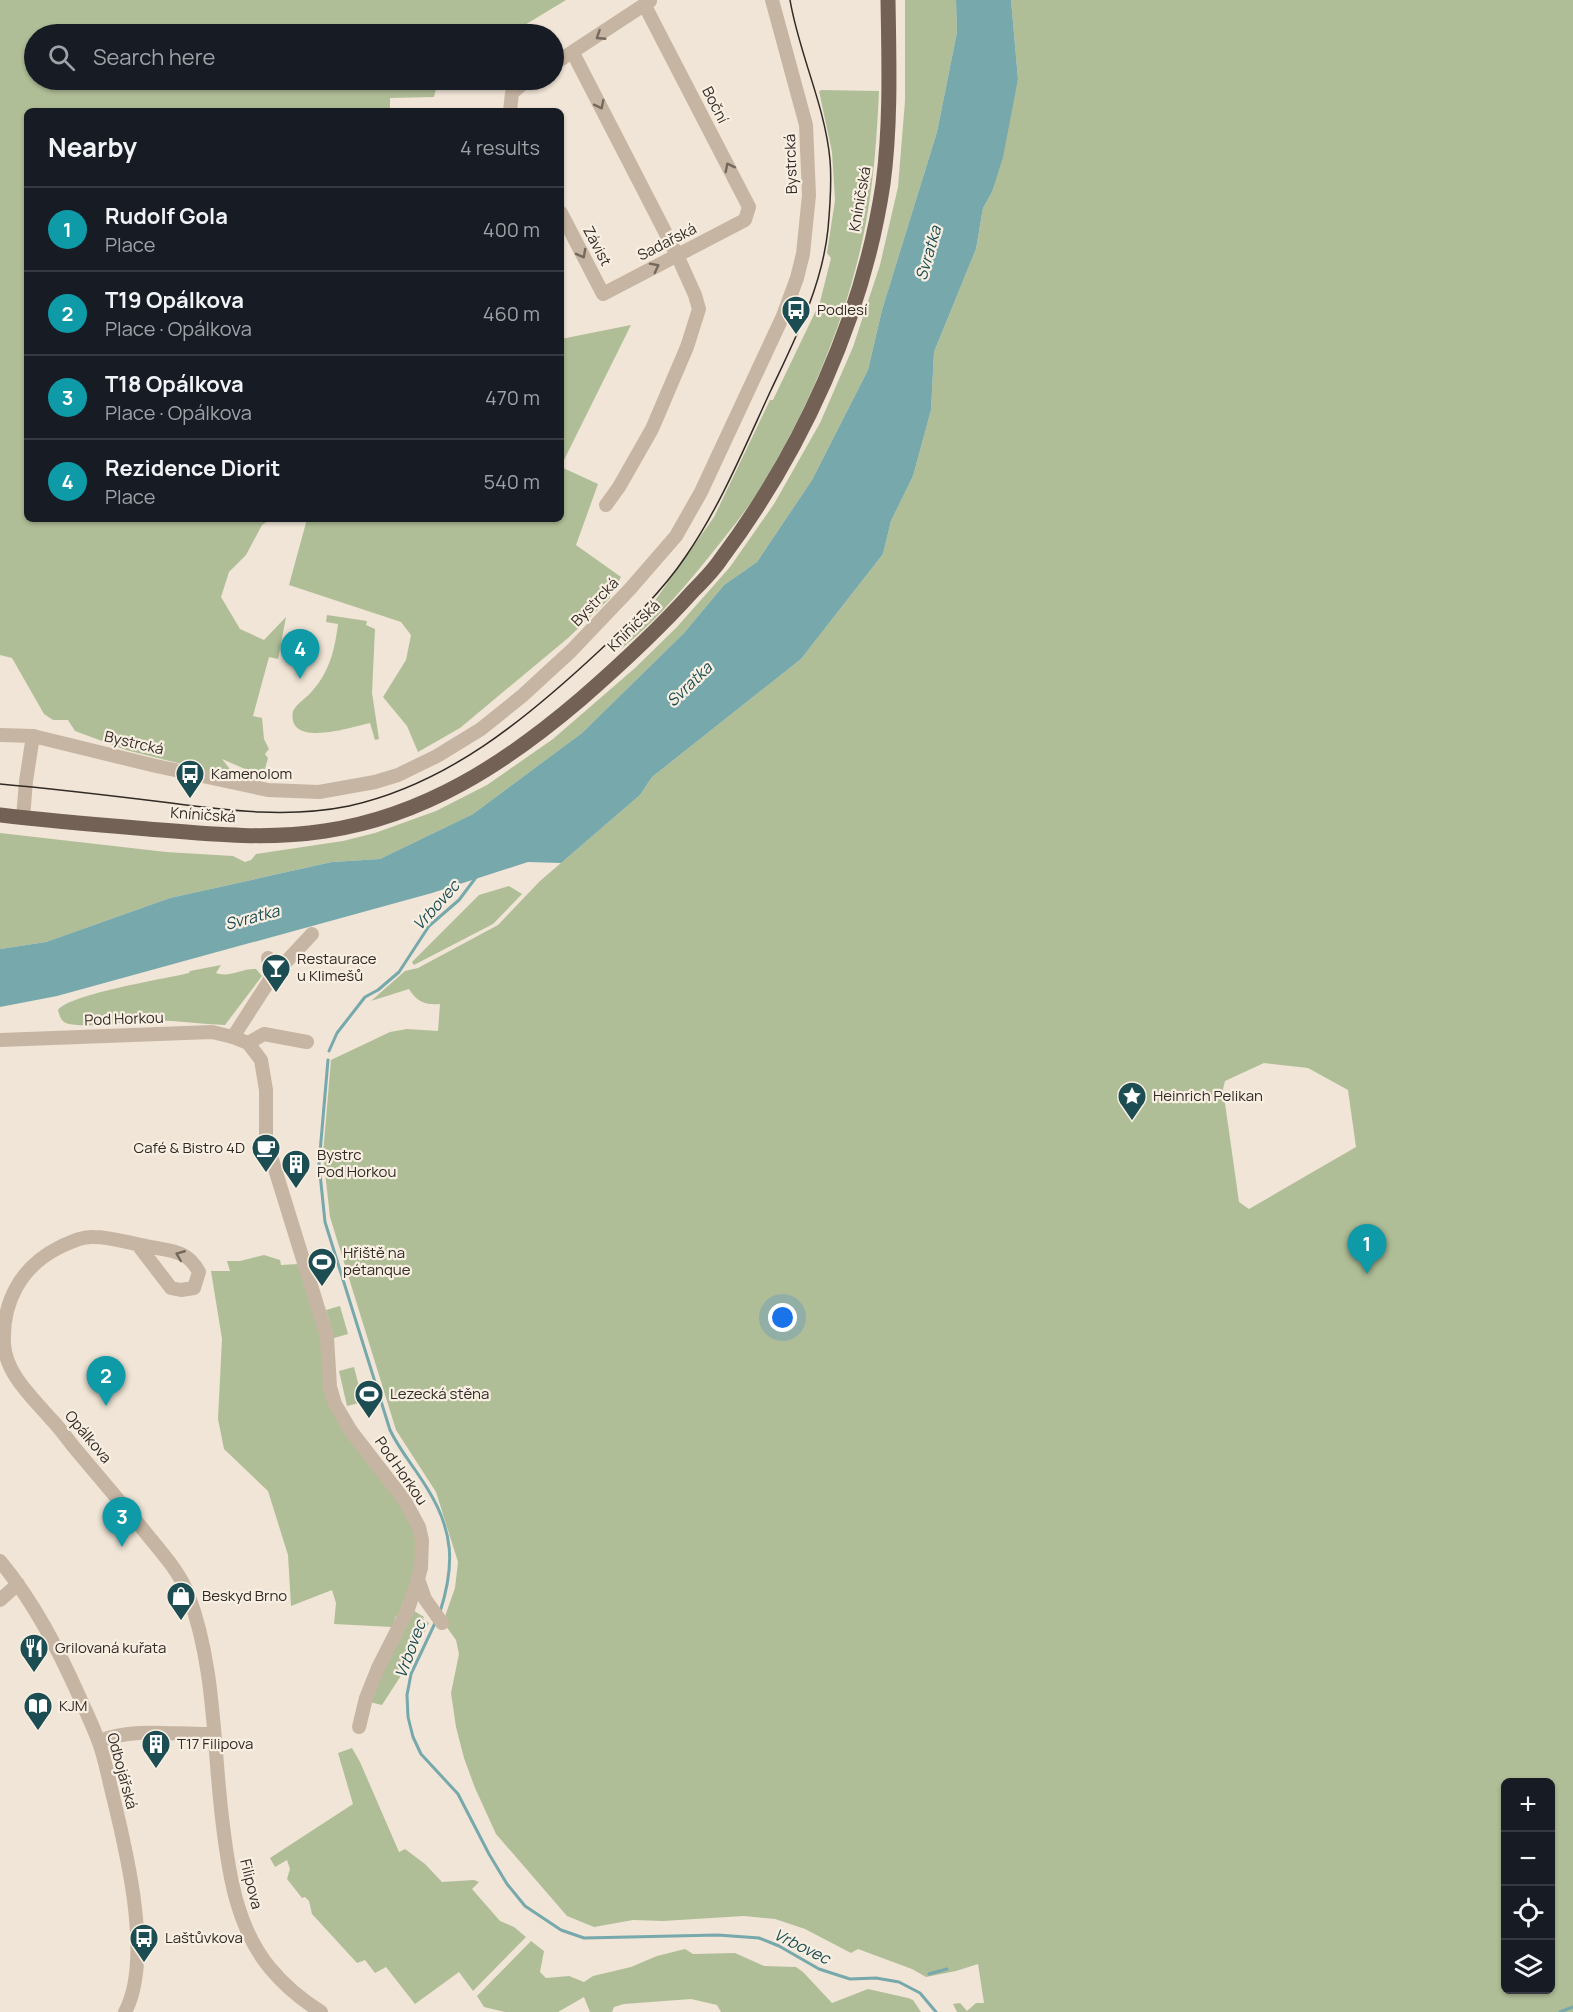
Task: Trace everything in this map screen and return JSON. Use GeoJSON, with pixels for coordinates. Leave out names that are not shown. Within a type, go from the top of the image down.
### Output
{"type":"FeatureCollection","features":[{"type":"Feature","properties":{"kind":"main road","name":"Kníničská"},"geometry":{"type":"LineString","coordinates":[[0,815],[204,835],[271,836],[326,831],[378,819],[429,800],[477,776],[544,730],[606,678],[666,622],[720,561],[767,492],[808,418],[841,342],[866,263],[883,184],[889,101],[888,0]]}},
{"type":"Feature","properties":{"kind":"street","name":"Bystrcká"},"geometry":{"type":"LineString","coordinates":[[0,735],[33,736],[268,790],[319,792],[375,782],[398,775],[436,756],[481,729],[522,696],[571,651],[676,536],[701,492],[783,316],[797,278],[803,254],[809,195],[807,125],[772,0]]}},
{"type":"Feature","properties":{"kind":"street"},"geometry":{"type":"LineString","coordinates":[[564,58],[649,3]]}},
{"type":"Feature","properties":{"kind":"street","name":"Boční"},"geometry":{"type":"LineString","coordinates":[[649,3],[749,207],[745,220]]}},
{"type":"Feature","properties":{"kind":"street"},"geometry":{"type":"LineString","coordinates":[[573,53],[677,255],[698,306],[696,321],[652,429],[619,487],[606,505]]}},
{"type":"Feature","properties":{"kind":"street"},"geometry":{"type":"LineString","coordinates":[[510,108],[512,93],[515,90]]}},
{"type":"Feature","properties":{"kind":"street","name":"Závist"},"geometry":{"type":"LineString","coordinates":[[564,219],[603,294]]}},
{"type":"Feature","properties":{"kind":"street","name":"Sadařská"},"geometry":{"type":"LineString","coordinates":[[603,294],[745,220]]}},
{"type":"Feature","properties":{"kind":"street"},"geometry":{"type":"LineString","coordinates":[[23,818],[33,736]]}},
{"type":"Feature","properties":{"kind":"street"},"geometry":{"type":"LineString","coordinates":[[232,1037],[271,978],[312,934]]}},
{"type":"Feature","properties":{"kind":"street"},"geometry":{"type":"LineString","coordinates":[[268,958],[271,978]]}},
{"type":"Feature","properties":{"kind":"street","name":"Pod Horkou"},"geometry":{"type":"LineString","coordinates":[[0,1040],[212,1032],[248,1043],[261,1060],[266,1090],[266,1140],[327,1337],[330,1387],[335,1404],[351,1431],[405,1501],[419,1527],[422,1540],[421,1568],[408,1609],[378,1668],[366,1698],[359,1727]]}},
{"type":"Feature","properties":{"kind":"street"},"geometry":{"type":"LineString","coordinates":[[248,1043],[264,1034],[307,1042]]}},
{"type":"Feature","properties":{"kind":"street","name":"Opálkova"},"geometry":{"type":"LineString","coordinates":[[138,1245],[94,1237],[74,1240],[53,1250],[30,1268],[21,1279],[7,1306],[4,1347],[11,1368],[23,1389],[51,1418],[121,1503],[172,1567],[187,1592],[200,1633],[208,1677],[213,1734]]}},
{"type":"Feature","properties":{"kind":"street","name":"Odbojářská"},"geometry":{"type":"LineString","coordinates":[[0,1561],[18,1584],[58,1650],[99,1741],[128,1862],[136,1917],[137,1966],[128,2006],[124,2012]]}},
{"type":"Feature","properties":{"kind":"street","name":"Pod Horkou"},"geometry":{"type":"LineString","coordinates":[[418,1579],[425,1599],[437,1618]]}},
{"type":"Feature","properties":{"kind":"street"},"geometry":{"type":"LineString","coordinates":[[0,1600],[18,1584]]}},
{"type":"Feature","properties":{"kind":"street"},"geometry":{"type":"LineString","coordinates":[[99,1741],[108,1737],[158,1732],[213,1734]]}},
{"type":"Feature","properties":{"kind":"street","name":"Filipova"},"geometry":{"type":"LineString","coordinates":[[213,1734],[229,1874],[241,1917],[261,1956],[271,1969],[301,1999],[321,2012]]}},
{"type":"Feature","properties":{"kind":"green space"},"geometry":{"type":"Polygon","coordinates":[[[0,0],[566,0],[526,24],[24,24],[24,90],[436,90],[434,97],[390,98],[390,108],[24,108],[24,522],[266,522],[262,525],[246,555],[229,572],[221,597],[240,629],[264,640],[286,617],[278,659],[269,657],[253,716],[262,718],[264,739],[269,749],[265,754],[268,758],[265,769],[266,778],[222,759],[237,778],[126,750],[75,731],[68,720],[53,720],[44,714],[12,658],[0,655],[0,0]]]}},
{"type":"Feature","properties":{"kind":"green space"},"geometry":{"type":"Polygon","coordinates":[[[905,0],[956,0],[957,32],[937,132],[882,310],[868,370],[812,480],[757,562],[724,585],[684,633],[582,733],[473,814],[380,859],[332,862],[170,898],[46,942],[0,949],[0,833],[166,852],[233,856],[245,862],[251,860],[256,854],[343,841],[375,833],[436,811],[487,785],[553,739],[635,668],[677,627],[730,567],[774,504],[820,423],[853,347],[880,265],[898,187],[905,101],[905,0]]]}},
{"type":"Feature","properties":{"kind":"green space"},"geometry":{"type":"Polygon","coordinates":[[[1011,0],[1573,0],[1573,2012],[957,2012],[953,2004],[960,2003],[967,2011],[976,2003],[984,2003],[978,1964],[926,1977],[912,1969],[858,1949],[851,1953],[805,1929],[775,1919],[744,1916],[663,1921],[633,1920],[594,1927],[567,1916],[496,1834],[464,1758],[451,1693],[459,1654],[456,1640],[443,1622],[455,1588],[458,1562],[436,1492],[396,1430],[330,1217],[323,1154],[331,1060],[390,1032],[407,1029],[438,1031],[440,1004],[422,1002],[409,989],[371,1001],[405,971],[418,968],[498,925],[540,881],[640,795],[652,777],[801,659],[883,554],[891,521],[913,476],[931,410],[934,352],[976,249],[983,208],[992,192],[1018,79],[1011,0]],[[1264,1063],[1225,1081],[1223,1089],[1239,1202],[1249,1209],[1356,1147],[1348,1090],[1308,1068],[1264,1063]]]}},
{"type":"Feature","properties":{"kind":"green space"},"geometry":{"type":"Polygon","coordinates":[[[819,91],[879,91],[875,157],[866,222],[849,293],[837,329],[792,432],[756,495],[682,590],[621,649],[615,642],[654,602],[714,517],[820,302],[831,258],[827,253],[835,200],[832,152],[819,91]]]}},
{"type":"Feature","properties":{"kind":"green space"},"geometry":{"type":"Polygon","coordinates":[[[631,325],[564,460],[564,338],[631,325]]]}},
{"type":"Feature","properties":{"kind":"green space"},"geometry":{"type":"Polygon","coordinates":[[[564,468],[598,484],[576,545],[621,577],[609,599],[568,638],[460,728],[418,752],[407,726],[383,697],[406,660],[411,635],[401,622],[289,585],[306,522],[564,522],[564,468]]]}},
{"type":"Feature","properties":{"kind":"green space"},"geometry":{"type":"Polygon","coordinates":[[[327,615],[367,621],[366,625],[375,629],[372,693],[379,739],[375,740],[370,723],[336,731],[310,733],[300,729],[294,723],[293,711],[319,683],[331,659],[338,624],[326,622],[327,615]]]}},
{"type":"Feature","properties":{"kind":"green space"},"geometry":{"type":"Polygon","coordinates":[[[509,886],[522,894],[493,924],[414,965],[412,962],[479,895],[509,886]]]}},
{"type":"Feature","properties":{"kind":"green space"},"geometry":{"type":"Polygon","coordinates":[[[221,965],[216,973],[226,974],[256,969],[262,976],[225,1025],[152,1021],[77,1025],[64,1022],[58,1010],[80,998],[98,993],[221,965]]]}},
{"type":"Feature","properties":{"kind":"green space"},"geometry":{"type":"Polygon","coordinates":[[[264,1255],[280,1260],[281,1265],[299,1264],[322,1343],[330,1405],[336,1418],[410,1517],[416,1542],[416,1568],[392,1627],[334,1624],[336,1603],[332,1590],[291,1606],[288,1555],[268,1491],[224,1449],[218,1419],[222,1339],[211,1271],[230,1271],[227,1261],[240,1261],[264,1255]]]}},
{"type":"Feature","properties":{"kind":"green space"},"geometry":{"type":"Polygon","coordinates":[[[340,1306],[348,1334],[334,1338],[326,1310],[340,1306]]]}},
{"type":"Feature","properties":{"kind":"green space"},"geometry":{"type":"Polygon","coordinates":[[[354,1367],[363,1402],[347,1406],[339,1371],[354,1367]]]}},
{"type":"Feature","properties":{"kind":"green space"},"geometry":{"type":"Polygon","coordinates":[[[411,1609],[429,1623],[404,1671],[382,1705],[369,1702],[411,1609]]]}},
{"type":"Feature","properties":{"kind":"green space"},"geometry":{"type":"Polygon","coordinates":[[[352,1748],[399,1852],[405,1849],[425,1864],[442,1882],[474,1880],[479,1882],[472,1889],[500,1921],[514,1927],[526,1937],[473,1991],[459,1972],[415,2004],[386,1967],[375,1973],[365,1960],[357,1963],[312,1914],[309,1901],[305,1897],[302,1898],[287,1879],[290,1869],[287,1860],[275,1867],[270,1858],[353,1804],[338,1753],[352,1748]]]}},
{"type":"Feature","properties":{"kind":"green space"},"geometry":{"type":"Polygon","coordinates":[[[531,1941],[544,1951],[540,1972],[546,1978],[569,1976],[584,1982],[593,1976],[631,1967],[657,1956],[685,1949],[693,1954],[735,1953],[764,1966],[796,1967],[832,2003],[868,1989],[913,2000],[921,2012],[721,2012],[717,2005],[691,1999],[624,2004],[614,2007],[612,2012],[590,2012],[584,1997],[558,2012],[505,2012],[484,2007],[477,1996],[531,1941]]]}},
{"type":"Feature","properties":{"kind":"water","name":"Svratka"},"geometry":{"type":"Polygon","coordinates":[[[956,0],[1011,0],[1018,79],[1003,157],[992,192],[983,208],[976,249],[934,352],[931,410],[913,476],[891,521],[883,554],[801,659],[652,777],[640,795],[561,863],[528,862],[432,893],[57,996],[0,1007],[0,949],[46,942],[170,898],[332,862],[380,859],[473,814],[582,733],[684,633],[724,585],[757,562],[812,480],[868,370],[882,310],[937,132],[957,32],[956,0]]]}},
{"type":"Feature","properties":{"kind":"waterway","name":"Vrbovec"},"geometry":{"type":"LineString","coordinates":[[329,1051],[337,1033],[365,997],[378,990],[399,972],[429,926],[459,900],[477,876]]}},
{"type":"Feature","properties":{"kind":"waterway","name":"Vrbovec"},"geometry":{"type":"LineString","coordinates":[[328,1060],[319,1164],[325,1222],[390,1430],[443,1519],[450,1563],[440,1612]]}},
{"type":"Feature","properties":{"kind":"waterway","name":"Vrbovec"},"geometry":{"type":"LineString","coordinates":[[436,1621],[411,1674],[407,1695],[408,1717],[413,1737],[421,1754],[458,1794],[489,1854],[507,1884],[525,1906],[561,1930],[584,1938],[718,1935],[759,1938],[779,1946],[819,1969],[850,1979],[876,1978],[899,1982],[920,1993],[936,2012]]}},
{"type":"Feature","properties":{"kind":"waterway"},"geometry":{"type":"LineString","coordinates":[[929,1974],[947,1969]]}},
{"type":"Feature","properties":{"kind":"waterway"},"geometry":{"type":"LineString","coordinates":[[1560,2012],[1573,2007]]}},
{"type":"Feature","properties":{"kind":"tram line"},"geometry":{"type":"LineString","coordinates":[[0,784],[238,811],[305,812],[349,806],[385,796],[420,782],[484,746],[543,701],[634,618],[677,569],[699,537],[732,475],[798,332],[820,271],[828,229],[830,160],[823,119],[799,40],[790,0]]}},
{"type":"Feature","properties":{"kind":"place","name":"Podlesí"},"geometry":{"type":"Point","coordinates":[796,336]}},
{"type":"Feature","properties":{"kind":"place","name":"Rezidence Diorit"},"geometry":{"type":"Point","coordinates":[300,679]}},
{"type":"Feature","properties":{"kind":"place","name":"Kamenolom"},"geometry":{"type":"Point","coordinates":[190,800]}},
{"type":"Feature","properties":{"kind":"place","name":"Restaurace u Klimešů"},"geometry":{"type":"Point","coordinates":[276,994]}},
{"type":"Feature","properties":{"kind":"place","name":"Heinrich Pelikan"},"geometry":{"type":"Point","coordinates":[1132,1122]}},
{"type":"Feature","properties":{"kind":"place","name":"Café & Bistro 4D"},"geometry":{"type":"Point","coordinates":[266,1174]}},
{"type":"Feature","properties":{"kind":"place","name":"Bystrc Pod Horkou"},"geometry":{"type":"Point","coordinates":[296,1190]}},
{"type":"Feature","properties":{"kind":"place","name":"Rudolf Gola"},"geometry":{"type":"Point","coordinates":[1367,1274]}},
{"type":"Feature","properties":{"kind":"place","name":"Hřiště na pétanque"},"geometry":{"type":"Point","coordinates":[322,1288]}},
{"type":"Feature","properties":{"kind":"place","name":"T19 Opálkova"},"geometry":{"type":"Point","coordinates":[106,1406]}},
{"type":"Feature","properties":{"kind":"place","name":"Lezecká stěna"},"geometry":{"type":"Point","coordinates":[369,1420]}},
{"type":"Feature","properties":{"kind":"place","name":"T18 Opálkova"},"geometry":{"type":"Point","coordinates":[122,1547]}},
{"type":"Feature","properties":{"kind":"place","name":"Beskyd Brno"},"geometry":{"type":"Point","coordinates":[181,1622]}},
{"type":"Feature","properties":{"kind":"place","name":"Grilovaná kuřata"},"geometry":{"type":"Point","coordinates":[34,1674]}},
{"type":"Feature","properties":{"kind":"place","name":"KJM"},"geometry":{"type":"Point","coordinates":[38,1732]}},
{"type":"Feature","properties":{"kind":"place","name":"T17 Filipova"},"geometry":{"type":"Point","coordinates":[156,1770]}},
{"type":"Feature","properties":{"kind":"place","name":"Laštůvkova"},"geometry":{"type":"Point","coordinates":[144,1964]}}]}
